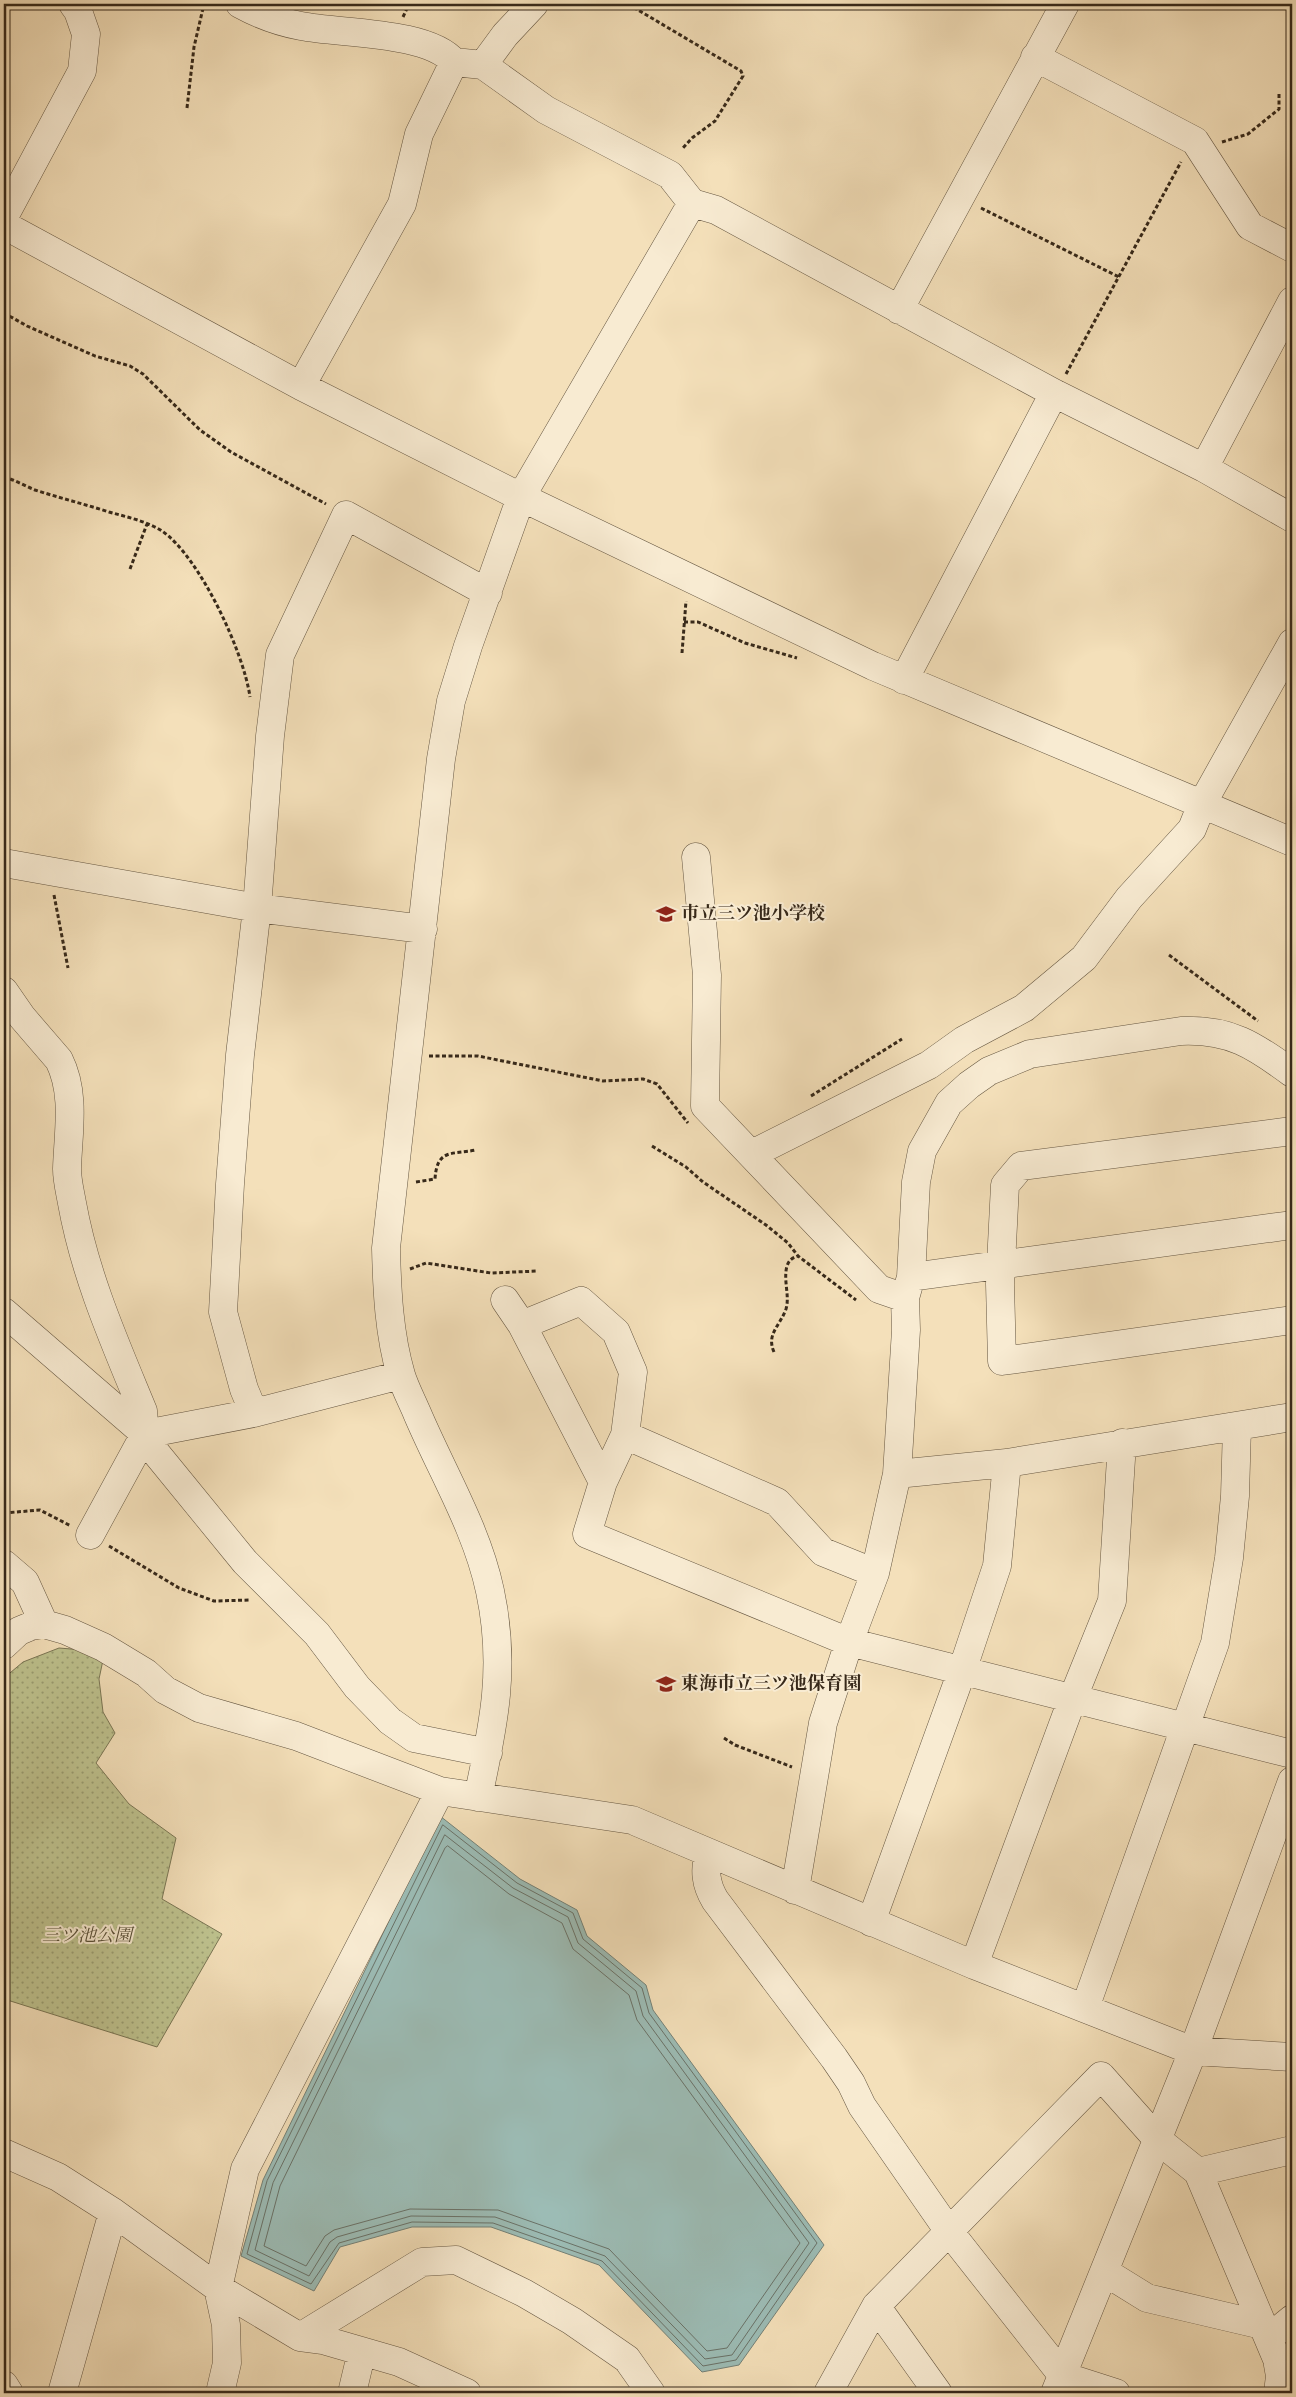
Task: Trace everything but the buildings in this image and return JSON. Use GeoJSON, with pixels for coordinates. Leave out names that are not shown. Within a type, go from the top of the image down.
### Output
{"type":"FeatureCollection","features":[{"type":"Feature","properties":{"kind":"street"},"geometry":{"type":"LineString","coordinates":[[4,217],[82,70],[86,34],[78,10],[73,4]]}},
{"type":"Feature","properties":{"kind":"street"},"geometry":{"type":"LineString","coordinates":[[240,4],[275,21],[300,26],[402,38],[446,52],[454,62],[483,65],[546,110],[670,176],[692,203],[716,210],[1054,393],[1204,468],[1292,518]]}},
{"type":"Feature","properties":{"kind":"street"},"geometry":{"type":"LineString","coordinates":[[483,65],[505,35],[534,4]]}},
{"type":"Feature","properties":{"kind":"street"},"geometry":{"type":"LineString","coordinates":[[899,310],[1065,4]]}},
{"type":"Feature","properties":{"kind":"street"},"geometry":{"type":"LineString","coordinates":[[1035,57],[1198,145],[1250,226],[1292,248]]}},
{"type":"Feature","properties":{"kind":"street"},"geometry":{"type":"LineString","coordinates":[[301,386],[402,204],[419,134],[454,62]]}},
{"type":"Feature","properties":{"kind":"street"},"geometry":{"type":"LineString","coordinates":[[478,1797],[494,1723],[499,1662],[490,1591],[472,1534],[401,1376],[388,1312],[386,1273],[386,1248],[441,760],[451,701],[468,646],[521,497],[692,203]]}},
{"type":"Feature","properties":{"kind":"street"},"geometry":{"type":"LineString","coordinates":[[4,225],[301,386],[521,497],[690,578],[904,680],[1292,842]]}},
{"type":"Feature","properties":{"kind":"street"},"geometry":{"type":"LineString","coordinates":[[1204,468],[1292,300]]}},
{"type":"Feature","properties":{"kind":"street"},"geometry":{"type":"LineString","coordinates":[[904,680],[1054,393]]}},
{"type":"Feature","properties":{"kind":"street"},"geometry":{"type":"LineString","coordinates":[[254,1413],[244,1389],[223,1312],[240,1055],[257,908],[270,736],[280,654],[346,515],[488,592]]}},
{"type":"Feature","properties":{"kind":"street"},"geometry":{"type":"LineString","coordinates":[[752,1154],[929,1065],[964,1040],[1024,1008],[1084,958],[1129,898],[1192,829],[1202,804],[1292,643]]}},
{"type":"Feature","properties":{"kind":"street"},"geometry":{"type":"LineString","coordinates":[[696,858],[707,975],[705,1106],[879,1289],[908,1287],[1002,1265],[1292,1226]]}},
{"type":"Feature","properties":{"kind":"street"},"geometry":{"type":"LineString","coordinates":[[4,863],[257,908],[423,929]]}},
{"type":"Feature","properties":{"kind":"street"},"geometry":{"type":"LineString","coordinates":[[4,991],[22,1017],[59,1060],[63,1068],[71,1118],[67,1170],[74,1213],[89,1276],[142,1411],[145,1434],[152,1448],[188,1490],[203,1513],[246,1562],[317,1634],[357,1687],[390,1721],[414,1738],[488,1753]]}},
{"type":"Feature","properties":{"kind":"street"},"geometry":{"type":"LineString","coordinates":[[795,1890],[823,1723],[849,1642],[875,1573],[897,1474],[916,1182],[922,1151],[950,1103],[969,1085],[989,1071],[1012,1060],[1049,1050],[1181,1031],[1200,1030],[1219,1033],[1252,1045],[1292,1073]]}},
{"type":"Feature","properties":{"kind":"street"},"geometry":{"type":"LineString","coordinates":[[1292,1131],[1021,1166],[1005,1185],[1002,1265],[1002,1361],[1292,1320]]}},
{"type":"Feature","properties":{"kind":"street"},"geometry":{"type":"LineString","coordinates":[[505,1300],[522,1325],[603,1482]]}},
{"type":"Feature","properties":{"kind":"street"},"geometry":{"type":"LineString","coordinates":[[522,1325],[581,1301],[616,1332],[633,1372],[625,1434],[603,1482],[587,1534],[849,1642],[1072,1700],[1292,1754]]}},
{"type":"Feature","properties":{"kind":"street"},"geometry":{"type":"LineString","coordinates":[[4,1312],[145,1434]]}},
{"type":"Feature","properties":{"kind":"street"},"geometry":{"type":"LineString","coordinates":[[145,1434],[254,1413],[401,1376]]}},
{"type":"Feature","properties":{"kind":"street"},"geometry":{"type":"LineString","coordinates":[[897,1474],[1006,1463],[1292,1417]]}},
{"type":"Feature","properties":{"kind":"street"},"geometry":{"type":"LineString","coordinates":[[1085,2008],[1215,1643],[1229,1558],[1234,1505],[1237,1426]]}},
{"type":"Feature","properties":{"kind":"street"},"geometry":{"type":"LineString","coordinates":[[90,1535],[145,1434]]}},
{"type":"Feature","properties":{"kind":"street"},"geometry":{"type":"LineString","coordinates":[[625,1434],[777,1502],[823,1552],[875,1573]]}},
{"type":"Feature","properties":{"kind":"street"},"geometry":{"type":"LineString","coordinates":[[974,1965],[1072,1700],[1112,1602],[1122,1443]]}},
{"type":"Feature","properties":{"kind":"street"},"geometry":{"type":"LineString","coordinates":[[871,1922],[962,1671],[997,1566],[1006,1463]]}},
{"type":"Feature","properties":{"kind":"street"},"geometry":{"type":"LineString","coordinates":[[4,1564],[25,1582],[44,1624]]}},
{"type":"Feature","properties":{"kind":"street"},"geometry":{"type":"LineString","coordinates":[[4,1645],[19,1631],[31,1626],[44,1624],[65,1630],[103,1647],[146,1673],[165,1690],[199,1708],[296,1736],[440,1791],[632,1820],[974,1965],[1193,2051],[1292,2054]]}},
{"type":"Feature","properties":{"kind":"street"},"geometry":{"type":"LineString","coordinates":[[1059,2384],[1193,2051],[1292,1781]]}},
{"type":"Feature","properties":{"kind":"street"},"geometry":{"type":"LineString","coordinates":[[220,2393],[227,2363],[226,2325],[218,2288],[245,2169],[440,1791]]}},
{"type":"Feature","properties":{"kind":"street"},"geometry":{"type":"LineString","coordinates":[[708,1852],[705,1878],[707,1887],[715,1900],[834,2058],[851,2083],[862,2106],[948,2230],[1059,2384],[1116,2393]]}},
{"type":"Feature","properties":{"kind":"street"},"geometry":{"type":"LineString","coordinates":[[828,2393],[876,2306],[948,2230],[1024,2157],[1101,2076],[1158,2140],[1198,2172],[1265,2332],[1280,2376],[1278,2393]]}},
{"type":"Feature","properties":{"kind":"street"},"geometry":{"type":"LineString","coordinates":[[1198,2172],[1292,2150]]}},
{"type":"Feature","properties":{"kind":"street"},"geometry":{"type":"LineString","coordinates":[[4,2153],[58,2177],[114,2212],[218,2288],[300,2337],[323,2340],[399,2362],[467,2393]]}},
{"type":"Feature","properties":{"kind":"street"},"geometry":{"type":"LineString","coordinates":[[62,2393],[114,2212]]}},
{"type":"Feature","properties":{"kind":"street"},"geometry":{"type":"LineString","coordinates":[[300,2337],[422,2262],[456,2260],[524,2293],[572,2321],[627,2359],[651,2393]]}},
{"type":"Feature","properties":{"kind":"street"},"geometry":{"type":"LineString","coordinates":[[1105,2272],[1147,2298],[1265,2332],[1292,2319]]}},
{"type":"Feature","properties":{"kind":"street"},"geometry":{"type":"LineString","coordinates":[[876,2306],[938,2393]]}},
{"type":"Feature","properties":{"kind":"street"},"geometry":{"type":"LineString","coordinates":[[352,2393],[362,2351]]}},
{"type":"Feature","properties":{"kind":"street"},"geometry":{"type":"LineString","coordinates":[[4,2385],[9,2393]]}},
{"type":"Feature","properties":{"kind":"path"},"geometry":{"type":"LineString","coordinates":[[187,108],[194,48],[204,4]]}},
{"type":"Feature","properties":{"kind":"path"},"geometry":{"type":"LineString","coordinates":[[628,4],[741,71],[743,76],[715,121],[692,138],[682,149]]}},
{"type":"Feature","properties":{"kind":"path"},"geometry":{"type":"LineString","coordinates":[[1054,393],[1184,155],[1198,145],[1248,134],[1279,109],[1279,92]]}},
{"type":"Feature","properties":{"kind":"path"},"geometry":{"type":"LineString","coordinates":[[976,205],[1119,277]]}},
{"type":"Feature","properties":{"kind":"path"},"geometry":{"type":"LineString","coordinates":[[4,313],[27,326],[95,356],[130,366],[143,374],[200,430],[231,452],[346,515]]}},
{"type":"Feature","properties":{"kind":"path"},"geometry":{"type":"LineString","coordinates":[[4,477],[34,490],[147,524],[163,532],[179,546],[190,559],[214,602],[248,680],[251,703]]}},
{"type":"Feature","properties":{"kind":"path"},"geometry":{"type":"LineString","coordinates":[[130,569],[147,524]]}},
{"type":"Feature","properties":{"kind":"path"},"geometry":{"type":"LineString","coordinates":[[682,653],[687,583],[690,578]]}},
{"type":"Feature","properties":{"kind":"path"},"geometry":{"type":"LineString","coordinates":[[684,622],[698,622],[745,643],[800,658]]}},
{"type":"Feature","properties":{"kind":"path"},"geometry":{"type":"LineString","coordinates":[[52,872],[51,880],[68,968]]}},
{"type":"Feature","properties":{"kind":"path"},"geometry":{"type":"LineString","coordinates":[[1169,955],[1264,1026]]}},
{"type":"Feature","properties":{"kind":"path"},"geometry":{"type":"LineString","coordinates":[[804,1100],[902,1039]]}},
{"type":"Feature","properties":{"kind":"path"},"geometry":{"type":"LineString","coordinates":[[408,1056],[478,1056],[603,1081],[643,1079],[656,1084],[685,1121],[696,1128],[713,1129],[722,1124]]}},
{"type":"Feature","properties":{"kind":"path"},"geometry":{"type":"LineString","coordinates":[[652,1146],[686,1167],[703,1182],[766,1225],[788,1244],[798,1256],[809,1262],[853,1299],[866,1302],[876,1300],[879,1289]]}},
{"type":"Feature","properties":{"kind":"path"},"geometry":{"type":"LineString","coordinates":[[394,1181],[425,1182],[435,1179],[436,1168],[441,1157],[448,1154],[476,1150]]}},
{"type":"Feature","properties":{"kind":"path"},"geometry":{"type":"LineString","coordinates":[[774,1352],[770,1344],[772,1333],[786,1310],[787,1267],[791,1259],[798,1256]]}},
{"type":"Feature","properties":{"kind":"path"},"geometry":{"type":"LineString","coordinates":[[386,1273],[406,1271],[426,1263],[491,1272],[538,1271]]}},
{"type":"Feature","properties":{"kind":"path"},"geometry":{"type":"LineString","coordinates":[[4,1513],[40,1510],[90,1535],[179,1588],[214,1602],[275,1600],[281,1596]]}},
{"type":"Feature","properties":{"kind":"path"},"geometry":{"type":"LineString","coordinates":[[724,1738],[735,1745],[814,1776]]}},
{"type":"Feature","properties":{"kind":"green space","name":"三ツ池公園"},"geometry":{"type":"Polygon","coordinates":[[[59,1648],[83,1650],[103,1660],[99,1679],[103,1712],[115,1733],[96,1763],[129,1804],[176,1838],[162,1899],[222,1934],[157,2047],[4,1999],[4,1678],[23,1662],[59,1648]]]}},
{"type":"Feature","properties":{"kind":"water"},"geometry":{"type":"Polygon","coordinates":[[[440,1816],[520,1879],[577,1910],[587,1936],[646,1985],[653,2010],[824,2245],[739,2365],[702,2372],[599,2265],[491,2227],[412,2227],[340,2247],[314,2291],[241,2256],[263,2180],[440,1816]]]}},
{"type":"Feature","properties":{"kind":"place","name":"市立三ツ池小学校"},"geometry":{"type":"Point","coordinates":[666,914]}},
{"type":"Feature","properties":{"kind":"place","name":"東海市立三ツ池保育園"},"geometry":{"type":"Point","coordinates":[666,1684]}}]}
